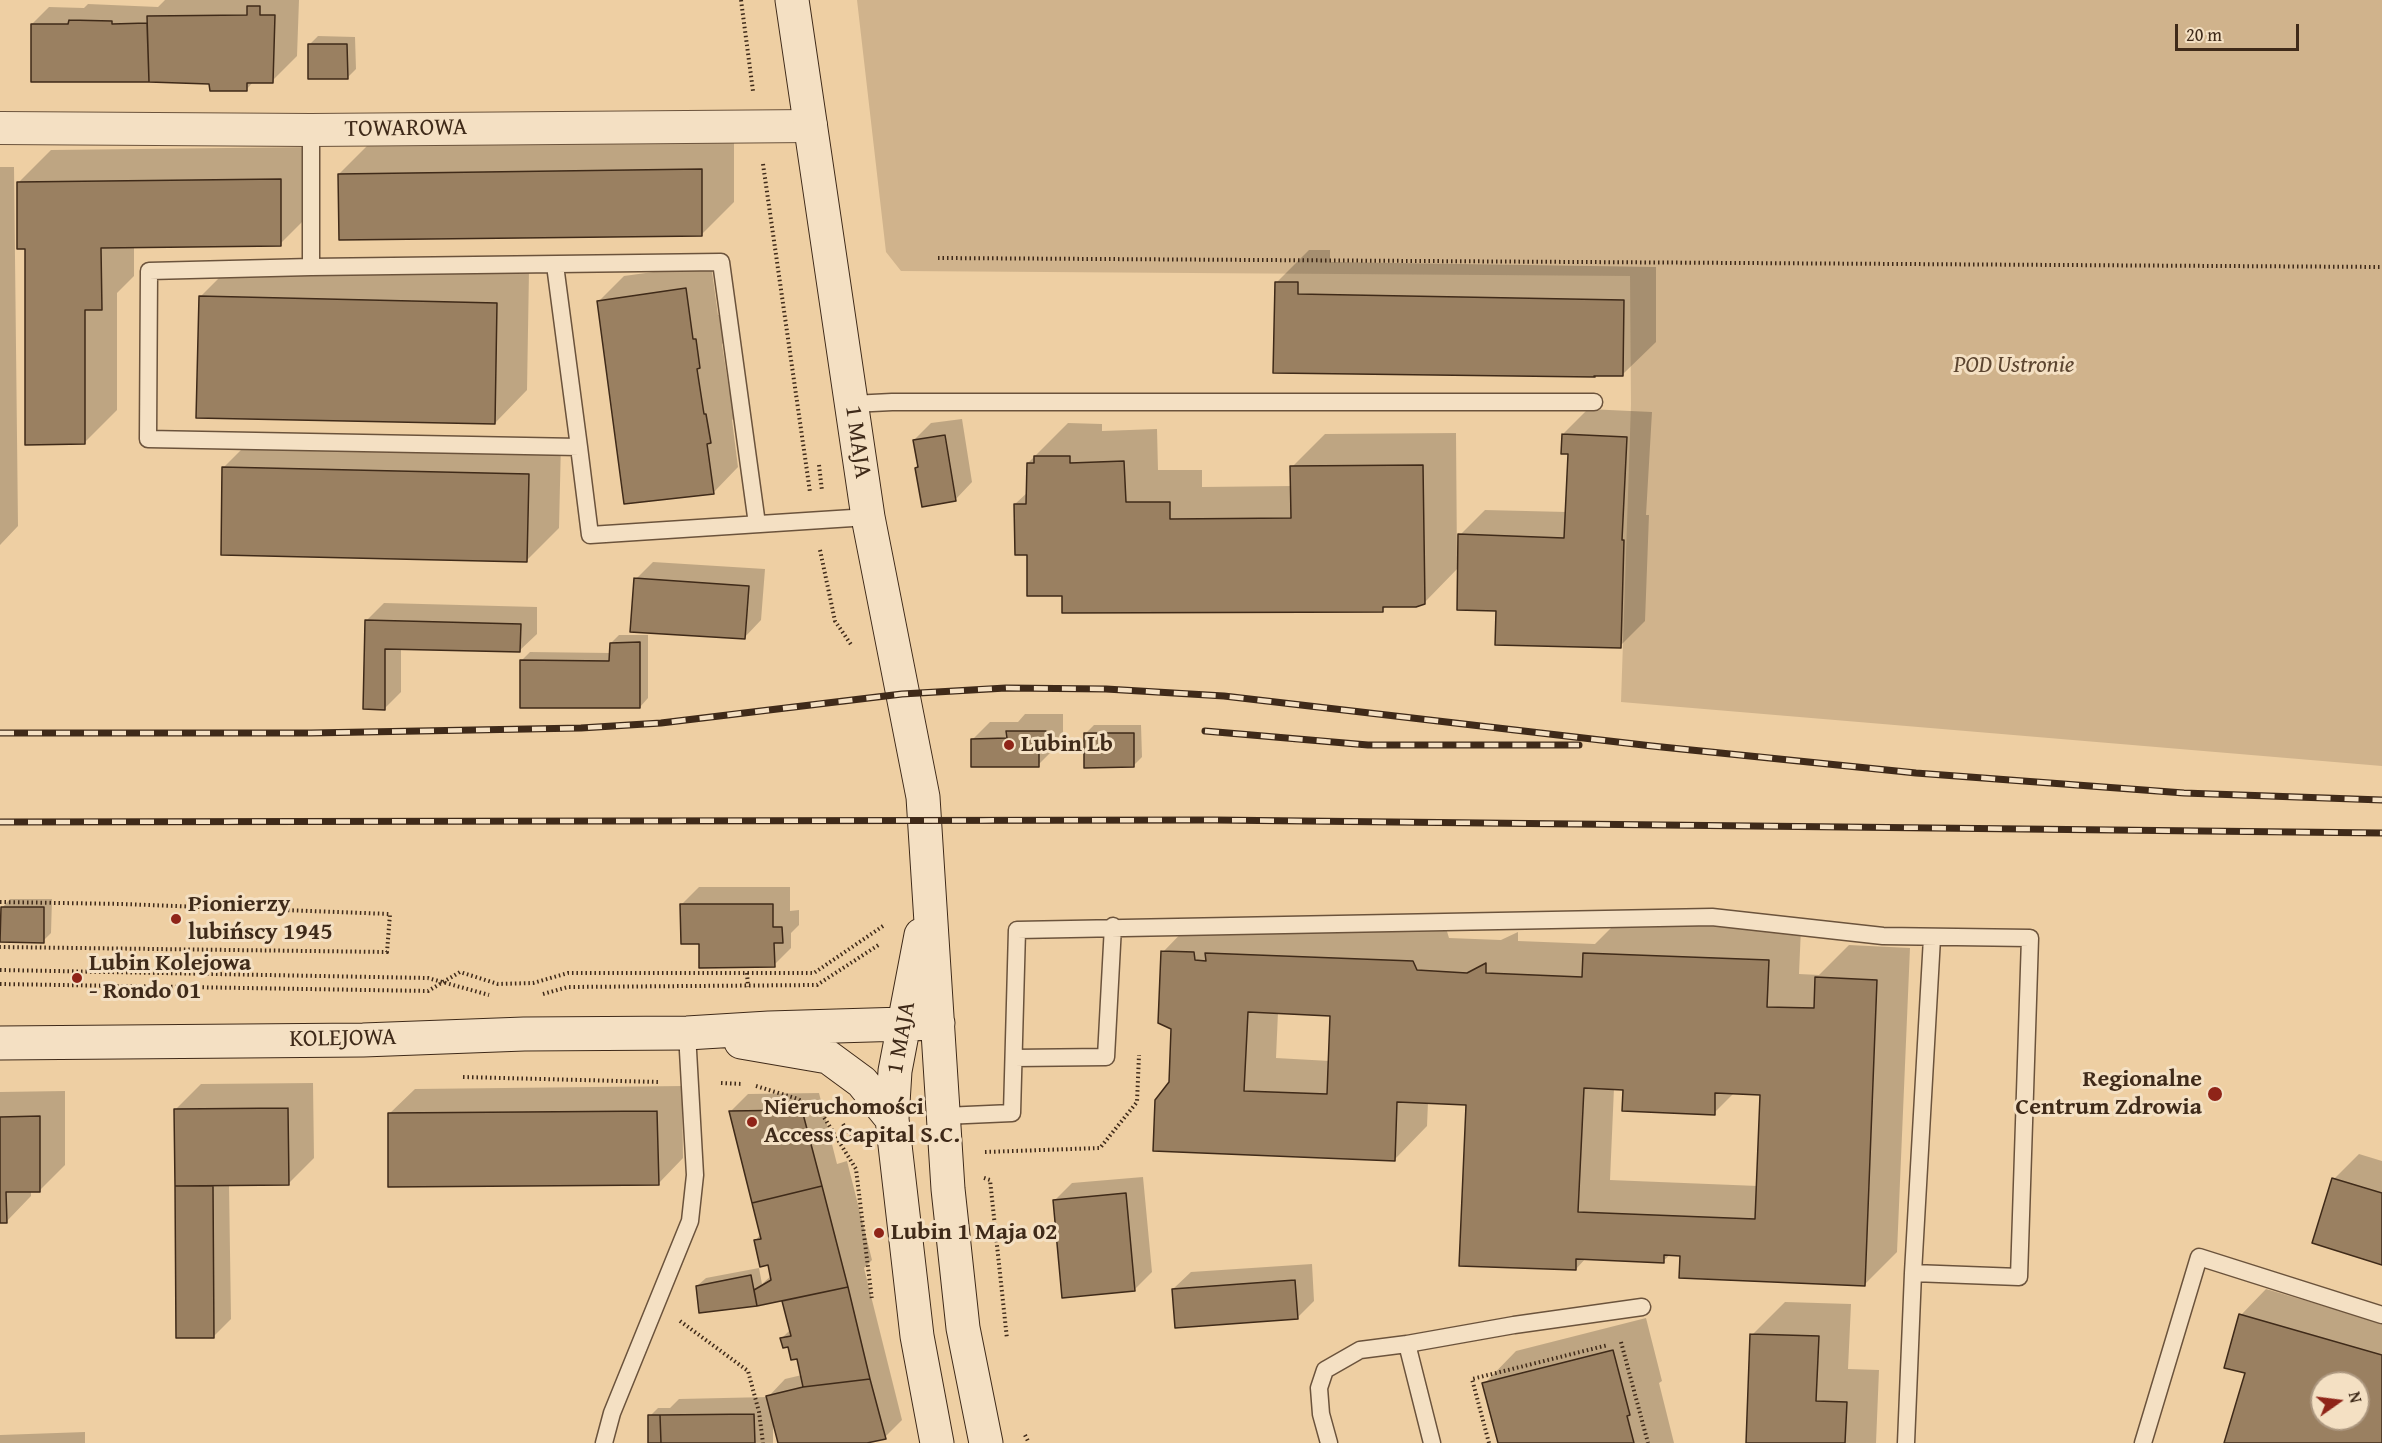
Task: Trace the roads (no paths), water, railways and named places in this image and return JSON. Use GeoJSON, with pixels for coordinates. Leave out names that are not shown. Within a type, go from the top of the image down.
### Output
{"type":"FeatureCollection","features":[{"type":"Feature","properties":{"kind":"street","name":"1 MAJA"},"geometry":{"type":"LineString","coordinates":[[792,0],[868,517],[923,797],[946,1167],[963,1328],[986,1443]]}},
{"type":"Feature","properties":{"kind":"street","name":"TOWAROWA"},"geometry":{"type":"LineString","coordinates":[[0,128],[311,130],[811,126]]}},
{"type":"Feature","properties":{"kind":"street","name":"1 MAJA"},"geometry":{"type":"LineString","coordinates":[[930,883],[895,1071],[892,1119],[917,1336],[937,1443]]}},
{"type":"Feature","properties":{"kind":"street","name":"KOLEJOWA"},"geometry":{"type":"LineString","coordinates":[[0,1043],[363,1040],[938,1023]]}},
{"type":"Feature","properties":{"kind":"street","name":"KOLEJOWA"},"geometry":{"type":"LineString","coordinates":[[687,1032],[828,1057],[862,1082],[892,1119]]}},
{"type":"Feature","properties":{"kind":"lane"},"geometry":{"type":"LineString","coordinates":[[311,130],[311,267]]}},
{"type":"Feature","properties":{"kind":"lane"},"geometry":{"type":"LineString","coordinates":[[579,447],[148,439],[149,271],[721,262],[757,524]]}},
{"type":"Feature","properties":{"kind":"lane"},"geometry":{"type":"LineString","coordinates":[[555,265],[590,535],[868,517]]}},
{"type":"Feature","properties":{"kind":"lane"},"geometry":{"type":"LineString","coordinates":[[852,404],[892,402],[1594,402]]}},
{"type":"Feature","properties":{"kind":"lane"},"geometry":{"type":"LineString","coordinates":[[944,1116],[1012,1113],[1017,930],[1113,926],[1712,917],[1883,936],[2030,938],[2019,1277],[1913,1273]]}},
{"type":"Feature","properties":{"kind":"lane"},"geometry":{"type":"LineString","coordinates":[[1014,1058],[1106,1057],[1113,926]]}},
{"type":"Feature","properties":{"kind":"lane"},"geometry":{"type":"LineString","coordinates":[[1906,1443],[1932,938]]}},
{"type":"Feature","properties":{"kind":"lane"},"geometry":{"type":"LineString","coordinates":[[604,1443],[612,1413],[690,1221],[695,1175],[687,1032]]}},
{"type":"Feature","properties":{"kind":"lane"},"geometry":{"type":"LineString","coordinates":[[2143,1443],[2199,1257],[2382,1314]]}},
{"type":"Feature","properties":{"kind":"lane"},"geometry":{"type":"LineString","coordinates":[[1329,1443],[1318,1388],[1325,1370],[1360,1350],[1514,1325],[1642,1308]]}},
{"type":"Feature","properties":{"kind":"lane"},"geometry":{"type":"LineString","coordinates":[[1407,1344],[1432,1443]]}},
{"type":"Feature","properties":{"kind":"railway"},"geometry":{"type":"LineString","coordinates":[[0,733],[311,733],[581,728],[661,723],[902,694],[1006,688],[1106,689],[1224,696],[1652,746],[1916,773],[2184,793],[2382,800]]}},
{"type":"Feature","properties":{"kind":"railway"},"geometry":{"type":"LineString","coordinates":[[1205,731],[1368,745],[1579,745]]}},
{"type":"Feature","properties":{"kind":"railway"},"geometry":{"type":"LineString","coordinates":[[0,822],[1214,820],[2382,833]]}},
{"type":"Feature","properties":{"kind":"place","name":"Lubin Lb"},"geometry":{"type":"Point","coordinates":[1009,745]}},
{"type":"Feature","properties":{"kind":"place","name":"Pionierzy lubińscy 1945"},"geometry":{"type":"Point","coordinates":[176,919]}},
{"type":"Feature","properties":{"kind":"place","name":"Lubin Kolejowa - Rondo 01"},"geometry":{"type":"Point","coordinates":[77,978]}},
{"type":"Feature","properties":{"kind":"place","name":"Regionalne Centrum Zdrowia"},"geometry":{"type":"Point","coordinates":[2215,1094]}},
{"type":"Feature","properties":{"kind":"place","name":"Nieruchomości Access Capital S.C."},"geometry":{"type":"Point","coordinates":[752,1122]}},
{"type":"Feature","properties":{"kind":"place","name":"Lubin 1 Maja 02"},"geometry":{"type":"Point","coordinates":[879,1233]}},
{"type":"Feature","properties":{"kind":"park label","name":"POD Ustronie"},"geometry":{"type":"Point","coordinates":[2014,366]}}]}
